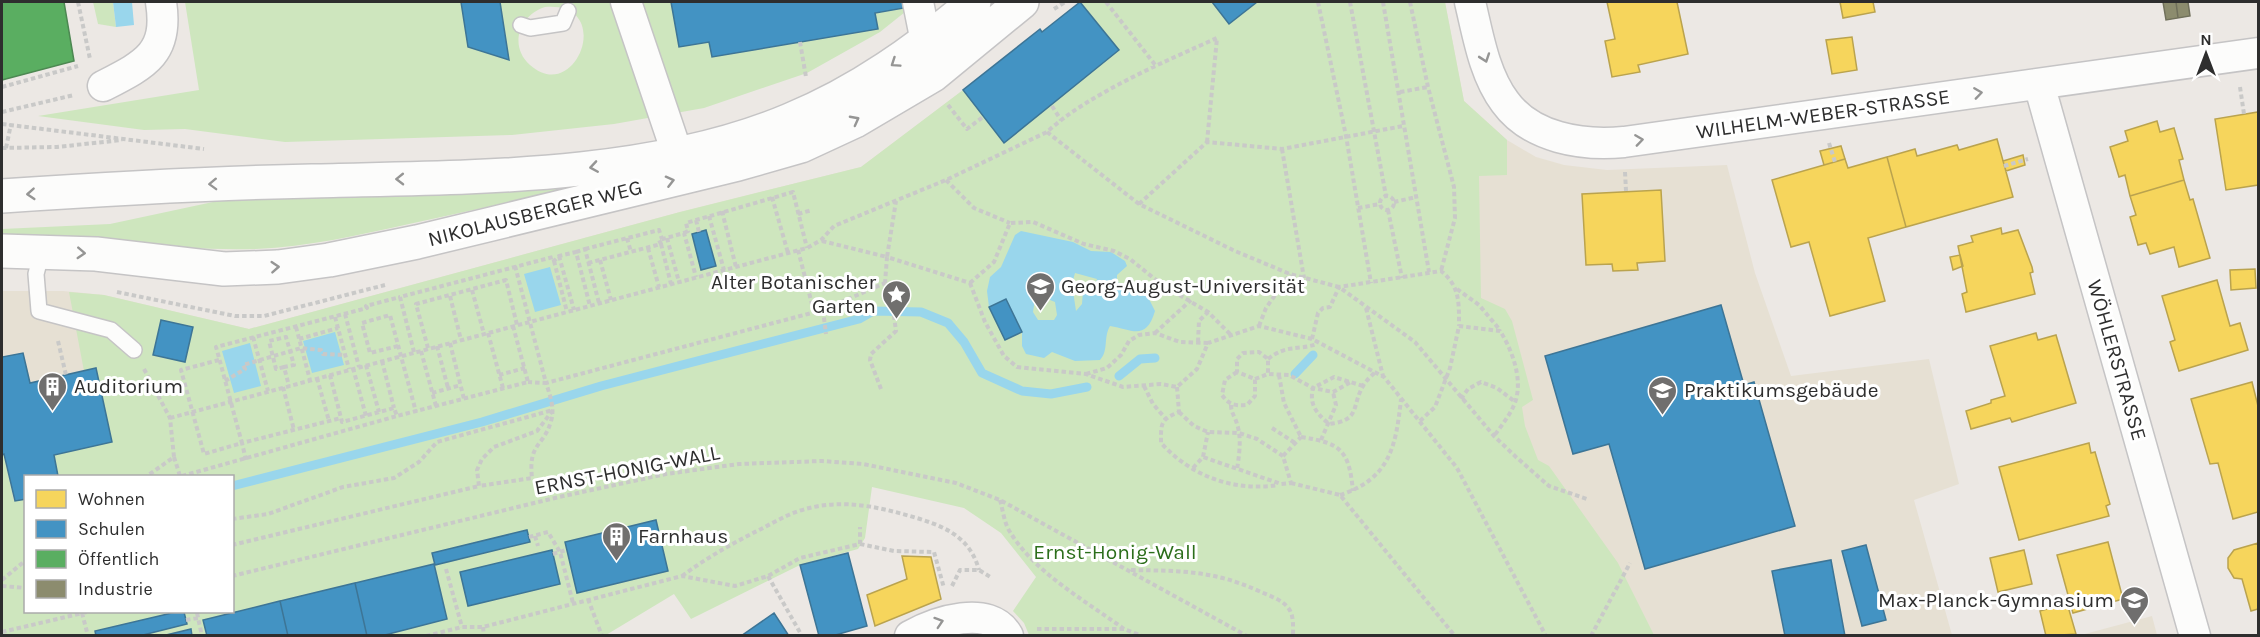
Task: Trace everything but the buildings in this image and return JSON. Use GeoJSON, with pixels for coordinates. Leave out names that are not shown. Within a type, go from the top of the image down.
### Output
{"type":"FeatureCollection","features":[{"type":"Feature","properties":{"kind":"street"},"geometry":{"type":"LineString","coordinates":[[97,74],[133,70],[154,54],[161,41],[164,23],[161,2]]}},
{"type":"Feature","properties":{"kind":"street"},"geometry":{"type":"LineString","coordinates":[[626,2],[677,153]]}},
{"type":"Feature","properties":{"kind":"street"},"geometry":{"type":"LineString","coordinates":[[918,2],[926,42]]}},
{"type":"Feature","properties":{"kind":"street","name":"NIKOLAUSBERGER WEG"},"geometry":{"type":"LineString","coordinates":[[2,196],[153,186],[429,178],[573,170],[677,153],[734,140],[789,121],[836,99],[926,42],[974,2]]}},
{"type":"Feature","properties":{"kind":"street","name":"NIKOLAUSBERGER WEG"},"geometry":{"type":"LineString","coordinates":[[2,251],[42,251],[224,268],[278,267],[328,260],[417,242],[738,164],[801,146],[855,121],[933,75],[1022,2]]}},
{"type":"Feature","properties":{"kind":"street","name":"WILHELM-WEBER-STRASSE"},"geometry":{"type":"LineString","coordinates":[[1470,2],[1493,82],[1505,103],[1519,116],[1541,130],[1560,138],[1581,142],[1624,142],[2259,53]]}},
{"type":"Feature","properties":{"kind":"street","name":"WÖHLERSTRASSE"},"geometry":{"type":"LineString","coordinates":[[2038,84],[2195,636]]}},
{"type":"Feature","properties":{"kind":"street"},"geometry":{"type":"LineString","coordinates":[[910,636],[952,618],[971,618],[995,623],[1007,634]]}},
{"type":"Feature","properties":{"kind":"lane"},"geometry":{"type":"LineString","coordinates":[[521,25],[530,28],[563,23],[568,11]]}},
{"type":"Feature","properties":{"kind":"lane"},"geometry":{"type":"LineString","coordinates":[[42,251],[36,274],[39,311],[111,330],[134,350]]}},
{"type":"Feature","properties":{"kind":"path"},"geometry":{"type":"LineString","coordinates":[[2,112],[97,74],[78,2]]}},
{"type":"Feature","properties":{"kind":"path"},"geometry":{"type":"LineString","coordinates":[[1106,2],[1156,66]]}},
{"type":"Feature","properties":{"kind":"path"},"geometry":{"type":"LineString","coordinates":[[1318,2],[1346,136],[1371,283]]}},
{"type":"Feature","properties":{"kind":"path"},"geometry":{"type":"LineString","coordinates":[[1350,2],[1376,131],[1386,196],[1380,204],[1358,208]]}},
{"type":"Feature","properties":{"kind":"path"},"geometry":{"type":"LineString","coordinates":[[1383,2],[1429,272]]}},
{"type":"Feature","properties":{"kind":"path"},"geometry":{"type":"LineString","coordinates":[[1410,2],[1455,196],[1455,218],[1441,271]]}},
{"type":"Feature","properties":{"kind":"path"},"geometry":{"type":"LineString","coordinates":[[170,417],[807,248],[821,240],[834,226],[946,180],[1047,132],[1061,120],[1156,66],[1217,38],[1207,142],[1139,204]]}},
{"type":"Feature","properties":{"kind":"path"},"geometry":{"type":"LineString","coordinates":[[800,42],[807,87]]}},
{"type":"Feature","properties":{"kind":"path"},"geometry":{"type":"LineString","coordinates":[[2,87],[80,66]]}},
{"type":"Feature","properties":{"kind":"path"},"geometry":{"type":"LineString","coordinates":[[1400,92],[1428,87]]}},
{"type":"Feature","properties":{"kind":"path"},"geometry":{"type":"LineString","coordinates":[[945,102],[967,129],[983,117]]}},
{"type":"Feature","properties":{"kind":"path"},"geometry":{"type":"LineString","coordinates":[[1052,106],[1061,120]]}},
{"type":"Feature","properties":{"kind":"path"},"geometry":{"type":"LineString","coordinates":[[2,124],[213,150]]}},
{"type":"Feature","properties":{"kind":"path"},"geometry":{"type":"LineString","coordinates":[[12,124],[4,148],[57,147],[128,139]]}},
{"type":"Feature","properties":{"kind":"path"},"geometry":{"type":"LineString","coordinates":[[1207,142],[1282,149],[1403,126]]}},
{"type":"Feature","properties":{"kind":"path"},"geometry":{"type":"LineString","coordinates":[[1047,132],[1139,204],[1290,274],[1339,287],[1441,271],[1452,280],[1457,289],[1479,305],[1511,348],[1518,395],[1494,436]]}},
{"type":"Feature","properties":{"kind":"path"},"geometry":{"type":"LineString","coordinates":[[1831,148],[1834,162]]}},
{"type":"Feature","properties":{"kind":"path"},"geometry":{"type":"LineString","coordinates":[[1282,149],[1304,278]]}},
{"type":"Feature","properties":{"kind":"path"},"geometry":{"type":"LineString","coordinates":[[946,180],[974,208],[1010,223],[1033,222],[1084,244],[1114,251],[1130,259],[1161,284],[1208,312],[1230,334]]}},
{"type":"Feature","properties":{"kind":"path"},"geometry":{"type":"LineString","coordinates":[[588,263],[648,248],[663,240],[684,234],[688,231],[686,223],[793,192],[807,248]]}},
{"type":"Feature","properties":{"kind":"path"},"geometry":{"type":"LineString","coordinates":[[1386,196],[1391,197],[1394,202]]}},
{"type":"Feature","properties":{"kind":"path"},"geometry":{"type":"LineString","coordinates":[[772,197],[788,254]]}},
{"type":"Feature","properties":{"kind":"path"},"geometry":{"type":"LineString","coordinates":[[1394,202],[1416,197]]}},
{"type":"Feature","properties":{"kind":"path"},"geometry":{"type":"LineString","coordinates":[[881,389],[870,360],[875,348],[892,337],[896,331],[892,302],[885,283],[896,201]]}},
{"type":"Feature","properties":{"kind":"path"},"geometry":{"type":"LineString","coordinates":[[1388,210],[1394,202]]}},
{"type":"Feature","properties":{"kind":"path"},"geometry":{"type":"LineString","coordinates":[[1380,204],[1388,210],[1402,278]]}},
{"type":"Feature","properties":{"kind":"path"},"geometry":{"type":"LineString","coordinates":[[798,213],[812,210]]}},
{"type":"Feature","properties":{"kind":"path"},"geometry":{"type":"LineString","coordinates":[[722,211],[736,267]]}},
{"type":"Feature","properties":{"kind":"path"},"geometry":{"type":"LineString","coordinates":[[710,216],[724,270]]}},
{"type":"Feature","properties":{"kind":"path"},"geometry":{"type":"LineString","coordinates":[[696,220],[699,232]]}},
{"type":"Feature","properties":{"kind":"path"},"geometry":{"type":"LineString","coordinates":[[970,283],[994,262],[1010,223]]}},
{"type":"Feature","properties":{"kind":"path"},"geometry":{"type":"LineString","coordinates":[[554,261],[559,256],[659,230],[679,282]]}},
{"type":"Feature","properties":{"kind":"path"},"geometry":{"type":"LineString","coordinates":[[684,234],[696,277]]}},
{"type":"Feature","properties":{"kind":"path"},"geometry":{"type":"LineString","coordinates":[[627,238],[631,252]]}},
{"type":"Feature","properties":{"kind":"path"},"geometry":{"type":"LineString","coordinates":[[663,240],[671,284]]}},
{"type":"Feature","properties":{"kind":"path"},"geometry":{"type":"LineString","coordinates":[[821,240],[887,257],[970,283]]}},
{"type":"Feature","properties":{"kind":"path"},"geometry":{"type":"LineString","coordinates":[[648,248],[659,287]]}},
{"type":"Feature","properties":{"kind":"path"},"geometry":{"type":"LineString","coordinates":[[585,249],[599,303]]}},
{"type":"Feature","properties":{"kind":"path"},"geometry":{"type":"LineString","coordinates":[[798,250],[814,312]]}},
{"type":"Feature","properties":{"kind":"path"},"geometry":{"type":"LineString","coordinates":[[576,252],[590,306]]}},
{"type":"Feature","properties":{"kind":"path"},"geometry":{"type":"LineString","coordinates":[[559,256],[573,310]]}},
{"type":"Feature","properties":{"kind":"path"},"geometry":{"type":"LineString","coordinates":[[246,460],[216,347],[553,257],[567,312]]}},
{"type":"Feature","properties":{"kind":"path"},"geometry":{"type":"LineString","coordinates":[[600,260],[610,300]]}},
{"type":"Feature","properties":{"kind":"path"},"geometry":{"type":"LineString","coordinates":[[234,544],[479,486],[532,478],[532,453],[551,422],[553,410],[515,266]]}},
{"type":"Feature","properties":{"kind":"path"},"geometry":{"type":"LineString","coordinates":[[1259,326],[1266,308],[1290,274]]}},
{"type":"Feature","properties":{"kind":"path"},"geometry":{"type":"LineString","coordinates":[[483,275],[485,286]]}},
{"type":"Feature","properties":{"kind":"path"},"geometry":{"type":"LineString","coordinates":[[428,348],[416,304],[506,280],[528,382]]}},
{"type":"Feature","properties":{"kind":"path"},"geometry":{"type":"LineString","coordinates":[[189,475],[503,388],[528,382],[546,383],[823,310],[885,283]]}},
{"type":"Feature","properties":{"kind":"path"},"geometry":{"type":"LineString","coordinates":[[970,283],[985,322],[1004,356],[1017,367],[1086,374],[1124,387],[1161,384],[1177,387]]}},
{"type":"Feature","properties":{"kind":"path"},"geometry":{"type":"LineString","coordinates":[[1339,287],[1414,342],[1494,436],[1550,486],[1587,499]]}},
{"type":"Feature","properties":{"kind":"path"},"geometry":{"type":"LineString","coordinates":[[1312,339],[1318,313],[1323,308],[1330,307],[1339,287]]}},
{"type":"Feature","properties":{"kind":"path"},"geometry":{"type":"LineString","coordinates":[[436,288],[439,298]]}},
{"type":"Feature","properties":{"kind":"path"},"geometry":{"type":"LineString","coordinates":[[1420,421],[1435,407],[1450,368],[1459,326],[1457,289]]}},
{"type":"Feature","properties":{"kind":"path"},"geometry":{"type":"LineString","coordinates":[[472,290],[503,388]]}},
{"type":"Feature","properties":{"kind":"path"},"geometry":{"type":"LineString","coordinates":[[450,296],[461,340]]}},
{"type":"Feature","properties":{"kind":"path"},"geometry":{"type":"LineString","coordinates":[[399,297],[414,352]]}},
{"type":"Feature","properties":{"kind":"path"},"geometry":{"type":"LineString","coordinates":[[1155,333],[1191,300]]}},
{"type":"Feature","properties":{"kind":"path"},"geometry":{"type":"LineString","coordinates":[[1366,307],[1384,377]]}},
{"type":"Feature","properties":{"kind":"path"},"geometry":{"type":"LineString","coordinates":[[823,310],[826,334]]}},
{"type":"Feature","properties":{"kind":"path"},"geometry":{"type":"LineString","coordinates":[[1198,342],[1199,321],[1208,312]]}},
{"type":"Feature","properties":{"kind":"path"},"geometry":{"type":"LineString","coordinates":[[345,314],[359,367]]}},
{"type":"Feature","properties":{"kind":"path"},"geometry":{"type":"LineString","coordinates":[[373,364],[362,322],[390,315],[416,412]]}},
{"type":"Feature","properties":{"kind":"path"},"geometry":{"type":"LineString","coordinates":[[335,317],[345,355],[366,416]]}},
{"type":"Feature","properties":{"kind":"path"},"geometry":{"type":"LineString","coordinates":[[1086,374],[1107,368],[1121,356],[1129,341],[1139,335],[1155,333],[1180,342],[1208,343],[1259,326],[1312,339],[1317,344],[1376,371],[1384,377],[1457,468],[1546,636]]}},
{"type":"Feature","properties":{"kind":"path"},"geometry":{"type":"LineString","coordinates":[[1459,326],[1500,331]]}},
{"type":"Feature","properties":{"kind":"path"},"geometry":{"type":"LineString","coordinates":[[296,327],[310,380]]}},
{"type":"Feature","properties":{"kind":"path"},"geometry":{"type":"LineString","coordinates":[[298,339],[338,328]]}},
{"type":"Feature","properties":{"kind":"path"},"geometry":{"type":"LineString","coordinates":[[254,337],[268,391]]}},
{"type":"Feature","properties":{"kind":"path"},"geometry":{"type":"LineString","coordinates":[[286,337],[294,365],[276,369],[273,356],[269,341],[286,337]]}},
{"type":"Feature","properties":{"kind":"path"},"geometry":{"type":"LineString","coordinates":[[450,343],[464,399]]}},
{"type":"Feature","properties":{"kind":"path"},"geometry":{"type":"LineString","coordinates":[[1177,387],[1197,369],[1208,343]]}},
{"type":"Feature","properties":{"kind":"path"},"geometry":{"type":"LineString","coordinates":[[1268,359],[1283,348],[1317,344]]}},
{"type":"Feature","properties":{"kind":"path"},"geometry":{"type":"LineString","coordinates":[[370,353],[398,346]]}},
{"type":"Feature","properties":{"kind":"path"},"geometry":{"type":"LineString","coordinates":[[437,346],[448,388]]}},
{"type":"Feature","properties":{"kind":"path"},"geometry":{"type":"LineString","coordinates":[[225,381],[245,369],[243,365],[301,348],[321,350],[323,354],[345,355]]}},
{"type":"Feature","properties":{"kind":"path"},"geometry":{"type":"LineString","coordinates":[[134,350],[170,417],[174,458],[180,475]]}},
{"type":"Feature","properties":{"kind":"path"},"geometry":{"type":"LineString","coordinates":[[421,351],[436,406]]}},
{"type":"Feature","properties":{"kind":"path"},"geometry":{"type":"LineString","coordinates":[[1237,372],[1237,359],[1243,353],[1259,352],[1268,359]]}},
{"type":"Feature","properties":{"kind":"path"},"geometry":{"type":"LineString","coordinates":[[61,353],[66,375]]}},
{"type":"Feature","properties":{"kind":"path"},"geometry":{"type":"LineString","coordinates":[[1268,359],[1268,374]]}},
{"type":"Feature","properties":{"kind":"path"},"geometry":{"type":"LineString","coordinates":[[219,360],[182,370],[204,454],[341,417]]}},
{"type":"Feature","properties":{"kind":"path"},"geometry":{"type":"LineString","coordinates":[[382,361],[397,416]]}},
{"type":"Feature","properties":{"kind":"path"},"geometry":{"type":"LineString","coordinates":[[366,365],[379,412]]}},
{"type":"Feature","properties":{"kind":"path"},"geometry":{"type":"LineString","coordinates":[[284,367],[289,386]]}},
{"type":"Feature","properties":{"kind":"path"},"geometry":{"type":"LineString","coordinates":[[500,375],[525,368]]}},
{"type":"Feature","properties":{"kind":"path"},"geometry":{"type":"LineString","coordinates":[[1329,424],[1342,422],[1354,413],[1363,386],[1376,371]]}},
{"type":"Feature","properties":{"kind":"path"},"geometry":{"type":"LineString","coordinates":[[1237,372],[1255,379],[1268,374],[1289,375],[1313,388],[1333,392],[1351,382]]}},
{"type":"Feature","properties":{"kind":"path"},"geometry":{"type":"LineString","coordinates":[[1236,470],[1239,433],[1231,405],[1222,395],[1222,386],[1225,380],[1237,372]]}},
{"type":"Feature","properties":{"kind":"path"},"geometry":{"type":"LineString","coordinates":[[330,375],[342,422],[394,408]]}},
{"type":"Feature","properties":{"kind":"path"},"geometry":{"type":"LineString","coordinates":[[1279,375],[1284,403],[1301,438]]}},
{"type":"Feature","properties":{"kind":"path"},"geometry":{"type":"LineString","coordinates":[[1329,424],[1314,408],[1310,399],[1313,388],[1334,377],[1363,386]]}},
{"type":"Feature","properties":{"kind":"path"},"geometry":{"type":"LineString","coordinates":[[317,378],[328,421]]}},
{"type":"Feature","properties":{"kind":"path"},"geometry":{"type":"LineString","coordinates":[[1231,405],[1247,405],[1255,396],[1255,379]]}},
{"type":"Feature","properties":{"kind":"path"},"geometry":{"type":"LineString","coordinates":[[1461,399],[1468,389],[1480,382],[1497,388],[1515,401]]}},
{"type":"Feature","properties":{"kind":"path"},"geometry":{"type":"LineString","coordinates":[[432,393],[461,385]]}},
{"type":"Feature","properties":{"kind":"path"},"geometry":{"type":"LineString","coordinates":[[1144,386],[1153,404],[1166,418]]}},
{"type":"Feature","properties":{"kind":"path"},"geometry":{"type":"LineString","coordinates":[[283,387],[294,430]]}},
{"type":"Feature","properties":{"kind":"path"},"geometry":{"type":"LineString","coordinates":[[1177,387],[1179,412],[1194,426],[1208,432],[1239,433],[1257,439],[1283,456],[1291,483]]}},
{"type":"Feature","properties":{"kind":"path"},"geometry":{"type":"LineString","coordinates":[[1321,440],[1336,405],[1333,392]]}},
{"type":"Feature","properties":{"kind":"path"},"geometry":{"type":"LineString","coordinates":[[1179,412],[1166,418],[1161,425],[1161,443],[1177,461],[1236,488],[1291,483],[1340,495],[1353,491],[1372,478],[1390,457],[1397,438],[1401,398]]}},
{"type":"Feature","properties":{"kind":"path"},"geometry":{"type":"LineString","coordinates":[[479,486],[477,470],[482,459],[494,447],[537,431],[553,410]]}},
{"type":"Feature","properties":{"kind":"path"},"geometry":{"type":"LineString","coordinates":[[234,519],[268,514],[343,487],[394,478],[419,462],[437,442],[553,410]]}},
{"type":"Feature","properties":{"kind":"path"},"geometry":{"type":"LineString","coordinates":[[1272,428],[1295,443]]}},
{"type":"Feature","properties":{"kind":"path"},"geometry":{"type":"LineString","coordinates":[[1193,468],[1203,457],[1208,432]]}},
{"type":"Feature","properties":{"kind":"path"},"geometry":{"type":"LineString","coordinates":[[1283,456],[1301,438],[1332,442],[1349,460],[1353,491]]}},
{"type":"Feature","properties":{"kind":"path"},"geometry":{"type":"LineString","coordinates":[[1203,457],[1281,484]]}},
{"type":"Feature","properties":{"kind":"path"},"geometry":{"type":"LineString","coordinates":[[150,475],[174,458]]}},
{"type":"Feature","properties":{"kind":"path","name":"ERNST-HONIG-WALL"},"geometry":{"type":"LineString","coordinates":[[234,576],[559,497],[666,474],[740,464],[822,461],[863,464],[956,483],[1000,500],[1247,636]]}},
{"type":"Feature","properties":{"kind":"path"},"geometry":{"type":"LineString","coordinates":[[1340,495],[1455,636]]}},
{"type":"Feature","properties":{"kind":"path"},"geometry":{"type":"LineString","coordinates":[[1000,500],[1009,530],[1028,555],[1063,585],[1124,628],[1142,636]]}},
{"type":"Feature","properties":{"kind":"path"},"geometry":{"type":"LineString","coordinates":[[426,636],[462,627],[483,627],[682,576],[708,556],[798,511],[847,504],[885,508],[952,532],[965,542],[975,555],[979,570]]}},
{"type":"Feature","properties":{"kind":"path"},"geometry":{"type":"LineString","coordinates":[[860,527],[860,544]]}},
{"type":"Feature","properties":{"kind":"path"},"geometry":{"type":"LineString","coordinates":[[529,537],[548,532],[560,552],[573,603]]}},
{"type":"Feature","properties":{"kind":"path"},"geometry":{"type":"LineString","coordinates":[[536,536],[538,546]]}},
{"type":"Feature","properties":{"kind":"path"},"geometry":{"type":"LineString","coordinates":[[682,576],[735,586],[768,576],[800,558],[860,544],[894,551],[934,552],[943,588],[954,585],[960,570],[979,570],[992,578]]}},
{"type":"Feature","properties":{"kind":"path"},"geometry":{"type":"LineString","coordinates":[[553,554],[566,550]]}},
{"type":"Feature","properties":{"kind":"path"},"geometry":{"type":"LineString","coordinates":[[2,580],[24,562]]}},
{"type":"Feature","properties":{"kind":"path"},"geometry":{"type":"LineString","coordinates":[[1591,636],[1630,563]]}},
{"type":"Feature","properties":{"kind":"path"},"geometry":{"type":"LineString","coordinates":[[446,569],[462,627]]}},
{"type":"Feature","properties":{"kind":"path"},"geometry":{"type":"LineString","coordinates":[[1128,570],[1210,573],[1254,589],[1277,599],[1289,609],[1293,636]]}},
{"type":"Feature","properties":{"kind":"path"},"geometry":{"type":"LineString","coordinates":[[768,576],[802,636]]}},
{"type":"Feature","properties":{"kind":"path"},"geometry":{"type":"LineString","coordinates":[[2,586],[24,588]]}},
{"type":"Feature","properties":{"kind":"path"},"geometry":{"type":"LineString","coordinates":[[588,599],[602,636]]}},
{"type":"Feature","properties":{"kind":"path"},"geometry":{"type":"LineString","coordinates":[[2,632],[80,613]]}},
{"type":"Feature","properties":{"kind":"path"},"geometry":{"type":"LineString","coordinates":[[84,613],[88,636]]}},
{"type":"Feature","properties":{"kind":"path"},"geometry":{"type":"LineString","coordinates":[[186,620],[197,615],[203,628],[202,636]]}},
{"type":"Feature","properties":{"kind":"path"},"geometry":{"type":"LineString","coordinates":[[483,627],[484,636]]}},
{"type":"Feature","properties":{"kind":"path"},"geometry":{"type":"LineString","coordinates":[[1007,634],[1031,628],[1124,628]]}},
{"type":"Feature","properties":{"kind":"shaded area","name":"Alter Botanischer Garten"},"geometry":{"type":"Polygon","coordinates":[[[1080,2],[1445,2],[1464,101],[1507,140],[1536,157],[1564,165],[1607,170],[1727,165],[1755,273],[1791,376],[1929,359],[1959,484],[1914,500],[1952,635],[1381,635],[929,364],[234,476],[24,475],[24,487],[2,608],[2,291],[63,291],[104,295],[249,329],[680,212],[861,167],[1080,2]]]}},
{"type":"Feature","properties":{"kind":"shaded area","name":"Max-Planck-Gymnasium"},"geometry":{"type":"Polygon","coordinates":[[[2152,616],[2157,635],[2081,635],[2152,616]]]}},
{"type":"Feature","properties":{"kind":"green space"},"geometry":{"type":"Polygon","coordinates":[[[93,2],[113,2],[116,27],[98,24],[93,2]]]}},
{"type":"Feature","properties":{"kind":"green space"},"geometry":{"type":"Polygon","coordinates":[[[185,2],[671,2],[679,47],[709,42],[712,57],[878,29],[875,13],[904,8],[905,12],[880,32],[807,73],[704,108],[614,124],[512,135],[285,142],[185,129],[144,130],[38,116],[199,90],[185,2]],[[545,7],[536,11],[523,24],[520,32],[518,40],[523,57],[530,65],[547,74],[562,72],[574,63],[581,49],[584,34],[579,19],[567,9],[545,7]]]}},
{"type":"Feature","properties":{"kind":"green space","name":"Alter Botanischer Garten"},"geometry":{"type":"Polygon","coordinates":[[[1080,2],[1445,2],[1464,101],[1507,140],[1507,175],[1479,176],[1481,298],[1505,309],[1512,321],[1533,400],[1522,407],[1525,426],[1538,460],[1549,466],[1618,563],[1654,635],[1029,635],[1024,623],[1013,611],[1036,577],[1001,533],[964,508],[872,487],[865,538],[858,549],[800,565],[691,619],[674,594],[606,635],[2,635],[2,455],[4,454],[14,501],[24,499],[24,613],[234,613],[234,475],[58,475],[54,455],[112,441],[96,369],[84,371],[69,292],[104,295],[249,329],[680,212],[861,167],[963,90],[1004,143],[1119,50],[1080,2]]]}},
{"type":"Feature","properties":{"kind":"green space"},"geometry":{"type":"Polygon","coordinates":[[[575,178],[574,188],[352,236],[275,248],[192,248],[66,237],[2,236],[2,229],[110,224],[255,193],[575,178]]]}},
{"type":"Feature","properties":{"kind":"water"},"geometry":{"type":"Polygon","coordinates":[[[113,2],[132,2],[134,25],[116,27],[113,2]]]}},
{"type":"Feature","properties":{"kind":"water"},"geometry":{"type":"Polygon","coordinates":[[[1021,231],[1073,242],[1091,251],[1111,252],[1125,261],[1127,266],[1117,275],[1117,281],[1125,288],[1148,297],[1155,311],[1147,327],[1143,330],[1132,331],[1110,326],[1100,360],[1075,361],[1052,352],[1044,358],[1026,354],[1022,346],[1022,332],[1006,299],[989,307],[987,291],[990,277],[1001,267],[1015,235],[1021,231]],[[1075,273],[1072,284],[1076,311],[1082,304],[1083,291],[1087,285],[1095,285],[1097,279],[1075,273]],[[1045,298],[1035,299],[1033,312],[1038,320],[1054,320],[1057,315],[1055,302],[1045,298]]]}},
{"type":"Feature","properties":{"kind":"water"},"geometry":{"type":"Polygon","coordinates":[[[550,267],[561,305],[535,312],[524,274],[550,267]]]}},
{"type":"Feature","properties":{"kind":"water"},"geometry":{"type":"Polygon","coordinates":[[[335,332],[344,365],[312,373],[303,341],[335,332]]]}},
{"type":"Feature","properties":{"kind":"water"},"geometry":{"type":"Polygon","coordinates":[[[250,343],[261,386],[234,393],[222,351],[250,343]]]}},
{"type":"Feature","properties":{"kind":"waterway"},"geometry":{"type":"LineString","coordinates":[[234,485],[482,422],[601,386],[859,319],[873,311],[921,312],[948,323],[964,342],[982,373],[1022,391],[1051,394],[1087,387]]}},
{"type":"Feature","properties":{"kind":"waterway"},"geometry":{"type":"LineString","coordinates":[[1295,374],[1313,355]]}},
{"type":"Feature","properties":{"kind":"waterway"},"geometry":{"type":"LineString","coordinates":[[1119,376],[1140,359],[1155,358]]}},
{"type":"Feature","properties":{"kind":"place","name":"Georg-August-Universität"},"geometry":{"type":"Point","coordinates":[1040,312]}},
{"type":"Feature","properties":{"kind":"place","name":"Alter Botanischer Garten"},"geometry":{"type":"Point","coordinates":[897,320]}},
{"type":"Feature","properties":{"kind":"place","name":"Auditorium"},"geometry":{"type":"Point","coordinates":[53,412]}},
{"type":"Feature","properties":{"kind":"place","name":"Praktikumsgebäude"},"geometry":{"type":"Point","coordinates":[1663,416]}},
{"type":"Feature","properties":{"kind":"place","name":"Farnhaus"},"geometry":{"type":"Point","coordinates":[617,562]}},
{"type":"Feature","properties":{"kind":"place","name":"Max-Planck-Gymnasium"},"geometry":{"type":"Point","coordinates":[2135,626]}},
{"type":"Feature","properties":{"kind":"park label","name":"Ernst-Honig-Wall"},"geometry":{"type":"Point","coordinates":[1115,552]}}]}
